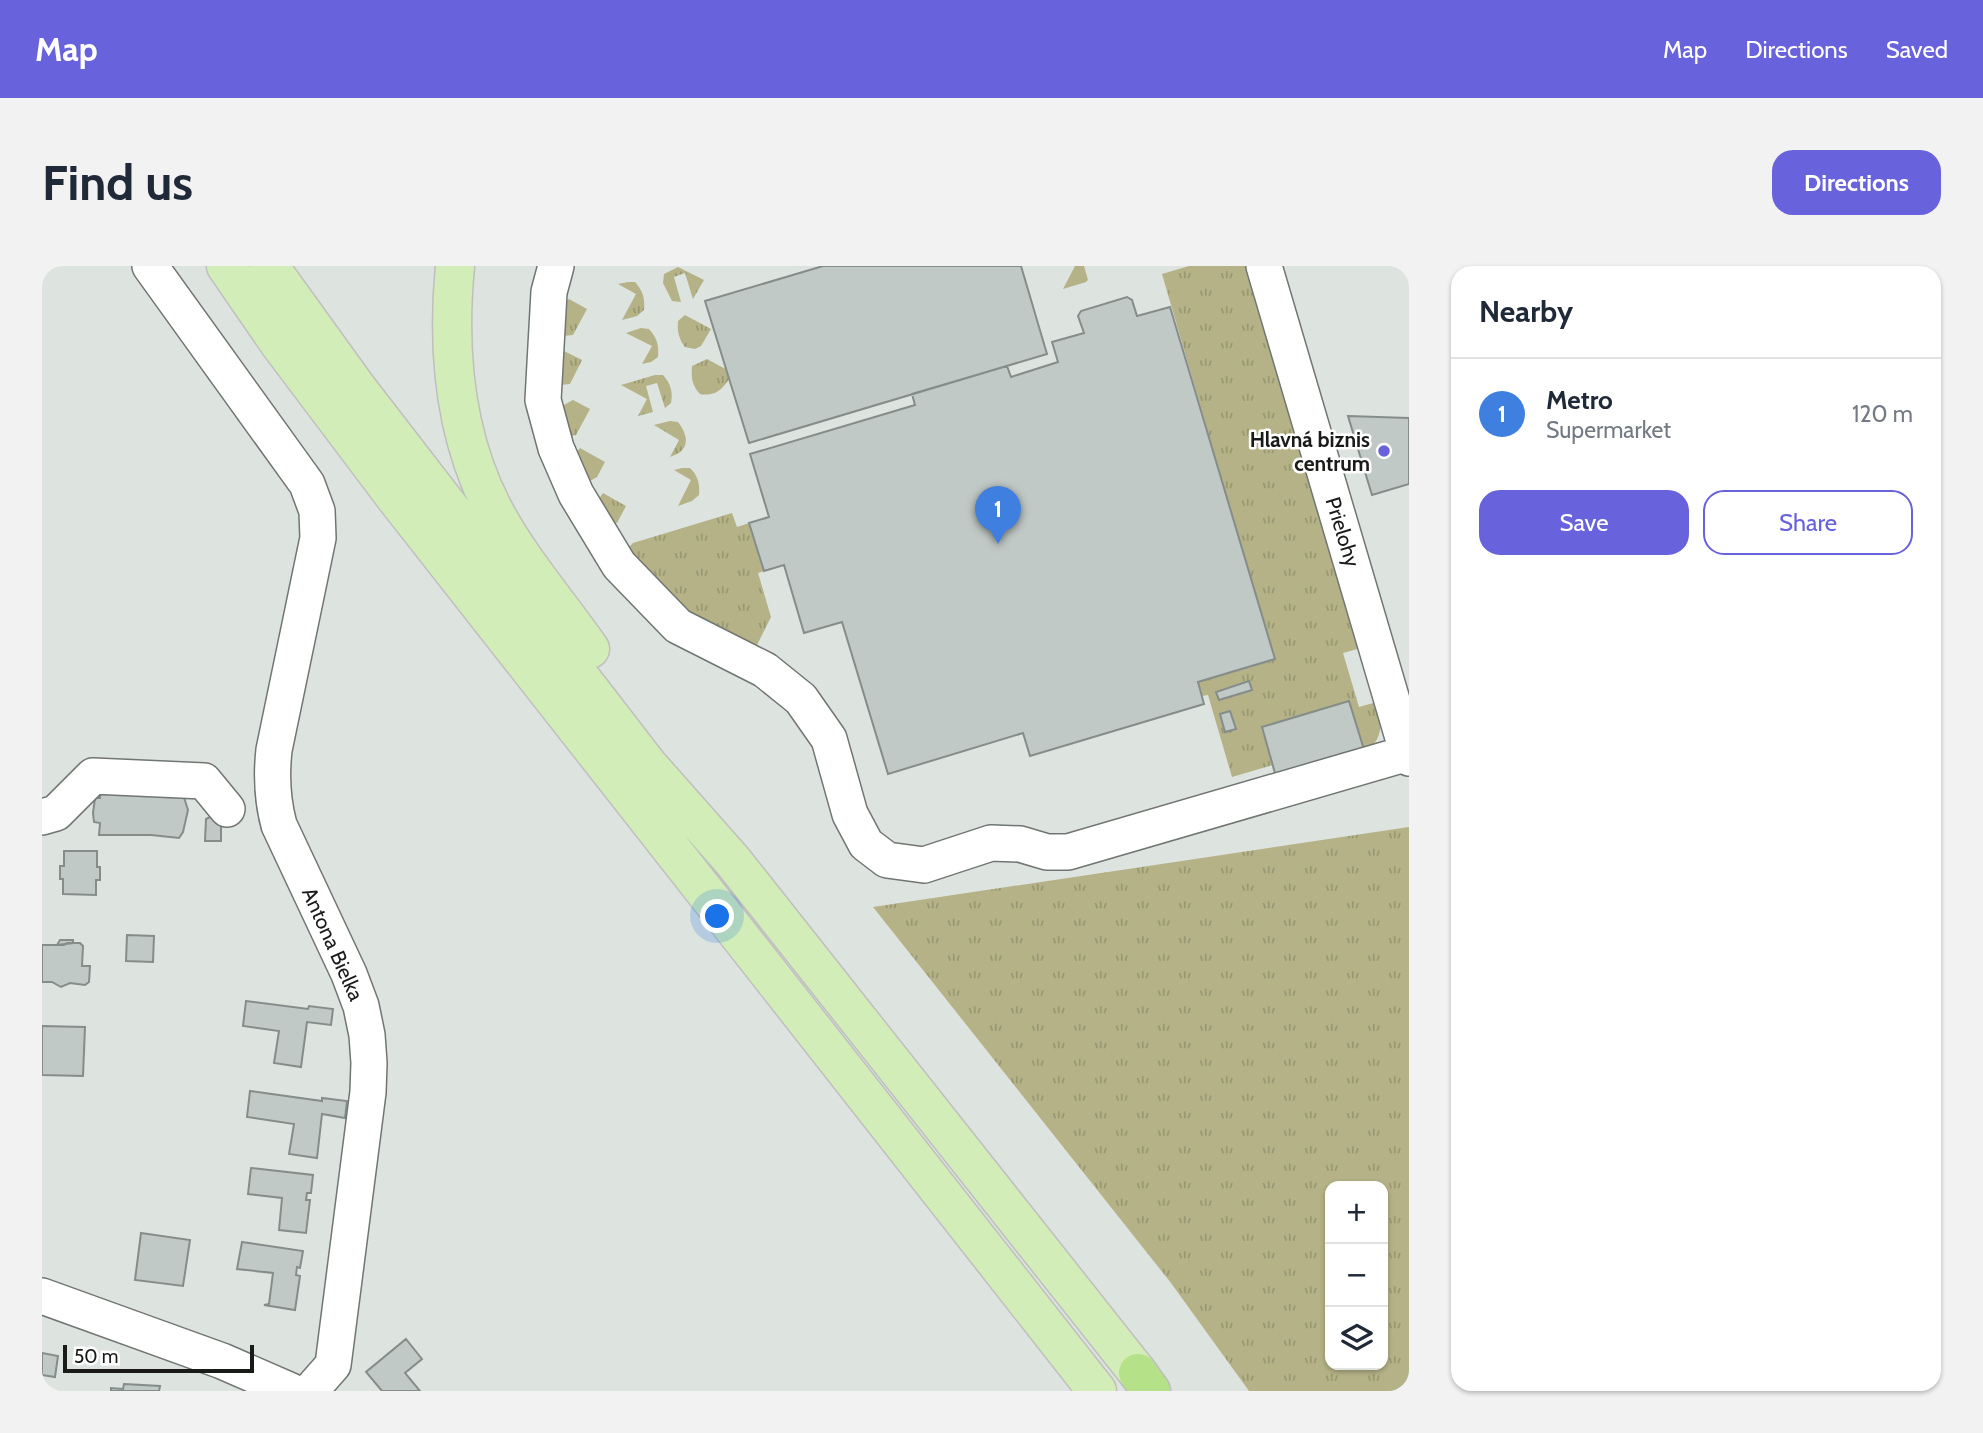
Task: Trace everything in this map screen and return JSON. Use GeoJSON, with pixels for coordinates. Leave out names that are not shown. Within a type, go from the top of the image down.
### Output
{"type":"FeatureCollection","features":[{"type":"Feature","properties":{"kind":"main road"},"geometry":{"type":"LineString","coordinates":[[226,266],[279,343],[395,497],[1097,1391]]}},
{"type":"Feature","properties":{"kind":"main road"},"geometry":{"type":"LineString","coordinates":[[269,266],[358,388],[648,765],[732,860],[1144,1382]]}},
{"type":"Feature","properties":{"kind":"main road"},"geometry":{"type":"LineString","coordinates":[[455,266],[450,321],[453,369],[463,425],[493,510],[660,746],[732,860]]}},
{"type":"Feature","properties":{"kind":"street","name":"Antona Bielka"},"geometry":{"type":"LineString","coordinates":[[150,266],[307,484],[314,498],[318,523],[318,538],[274,750],[271,780],[273,803],[279,825],[349,974],[361,1006],[369,1063],[368,1092],[333,1365],[310,1391]]}},
{"type":"Feature","properties":{"kind":"street"},"geometry":{"type":"LineString","coordinates":[[556,266],[549,292],[543,400],[556,448],[576,494],[619,565],[678,626],[765,670],[801,699],[829,739],[850,814],[866,844],[887,860],[924,864],[991,843],[1020,844],[1047,852],[1068,852],[1408,756]]}},
{"type":"Feature","properties":{"kind":"street","name":"Prielohy"},"geometry":{"type":"LineString","coordinates":[[1264,266],[1408,756]]}},
{"type":"Feature","properties":{"kind":"street"},"geometry":{"type":"LineString","coordinates":[[42,817],[56,813],[93,775],[204,781],[227,808]]}},
{"type":"Feature","properties":{"kind":"street"},"geometry":{"type":"LineString","coordinates":[[42,1296],[222,1361],[291,1391]]}},
{"type":"Feature","properties":{"kind":"green space"},"geometry":{"type":"Polygon","coordinates":[[[1075,266],[1084,266],[1088,280],[1063,289],[1075,266]]]}},
{"type":"Feature","properties":{"kind":"green space"},"geometry":{"type":"Polygon","coordinates":[[[1189,266],[1247,266],[1361,648],[1343,653],[1359,707],[1377,702],[1380,730],[1376,742],[1365,753],[1349,701],[1262,727],[1273,765],[1232,777],[1208,695],[1202,696],[1198,682],[1274,659],[1162,274],[1189,266]],[[1230,711],[1220,714],[1226,732],[1236,729],[1230,711]]]}},
{"type":"Feature","properties":{"kind":"green space"},"geometry":{"type":"Polygon","coordinates":[[[678,267],[704,280],[693,299],[685,273],[674,277],[681,302],[672,301],[663,283],[664,274],[678,267]]]}},
{"type":"Feature","properties":{"kind":"green space"},"geometry":{"type":"Polygon","coordinates":[[[635,282],[640,288],[644,298],[644,310],[637,316],[622,320],[636,294],[618,284],[635,282]]]}},
{"type":"Feature","properties":{"kind":"green space"},"geometry":{"type":"Polygon","coordinates":[[[569,299],[587,309],[573,335],[562,336],[563,303],[569,299]]]}},
{"type":"Feature","properties":{"kind":"green space"},"geometry":{"type":"Polygon","coordinates":[[[685,315],[711,329],[701,346],[695,349],[685,347],[679,335],[678,321],[685,315]]]}},
{"type":"Feature","properties":{"kind":"green space"},"geometry":{"type":"Polygon","coordinates":[[[641,328],[652,332],[658,349],[658,357],[642,364],[652,346],[626,333],[641,328]]]}},
{"type":"Feature","properties":{"kind":"green space"},"geometry":{"type":"Polygon","coordinates":[[[564,351],[582,360],[570,384],[559,385],[559,355],[564,351]]]}},
{"type":"Feature","properties":{"kind":"green space"},"geometry":{"type":"Polygon","coordinates":[[[707,359],[733,373],[723,387],[706,395],[700,394],[695,388],[692,366],[707,359]]]}},
{"type":"Feature","properties":{"kind":"green space"},"geometry":{"type":"Polygon","coordinates":[[[663,375],[668,382],[671,403],[665,408],[657,383],[646,386],[653,412],[638,416],[647,399],[621,385],[663,375]]]}},
{"type":"Feature","properties":{"kind":"green space"},"geometry":{"type":"Polygon","coordinates":[[[573,400],[590,409],[576,435],[571,436],[561,415],[564,405],[573,400]]]}},
{"type":"Feature","properties":{"kind":"green space"},"geometry":{"type":"Polygon","coordinates":[[[678,422],[686,443],[681,451],[670,457],[679,440],[654,425],[678,422]]]}},
{"type":"Feature","properties":{"kind":"green space"},"geometry":{"type":"Polygon","coordinates":[[[580,448],[605,462],[597,477],[590,481],[581,474],[575,454],[580,448]]]}},
{"type":"Feature","properties":{"kind":"green space"},"geometry":{"type":"Polygon","coordinates":[[[690,468],[695,474],[699,495],[678,506],[691,480],[674,470],[690,468]]]}},
{"type":"Feature","properties":{"kind":"green space"},"geometry":{"type":"Polygon","coordinates":[[[603,493],[626,506],[617,523],[612,524],[598,500],[603,493]]]}},
{"type":"Feature","properties":{"kind":"green space"},"geometry":{"type":"Polygon","coordinates":[[[732,513],[737,527],[749,523],[764,571],[758,573],[771,617],[757,645],[717,632],[680,607],[658,588],[628,548],[633,543],[732,513]]]}},
{"type":"Feature","properties":{"kind":"green space"},"geometry":{"type":"Polygon","coordinates":[[[1409,827],[1409,1391],[1249,1391],[1171,1283],[873,907],[1409,827]]]}},
{"type":"Feature","properties":{"kind":"building"},"geometry":{"type":"Polygon","coordinates":[[[823,266],[1021,266],[1047,354],[749,443],[705,301],[823,266]]]}},
{"type":"Feature","properties":{"kind":"building"},"geometry":{"type":"Polygon","coordinates":[[[1127,297],[1132,300],[1137,316],[1170,307],[1275,659],[1198,682],[1204,704],[1030,756],[1023,733],[888,774],[842,622],[804,633],[784,565],[764,571],[749,523],[769,517],[750,454],[915,405],[912,394],[1007,366],[1011,377],[1058,362],[1052,342],[1084,333],[1078,316],[1081,311],[1127,297]]]}},
{"type":"Feature","properties":{"kind":"building","name":"Hlavná biznis centrum"},"geometry":{"type":"Polygon","coordinates":[[[1348,416],[1409,418],[1409,484],[1372,495],[1348,416]]]}},
{"type":"Feature","properties":{"kind":"building"},"geometry":{"type":"Polygon","coordinates":[[[1249,681],[1252,690],[1219,700],[1216,692],[1249,681]]]}},
{"type":"Feature","properties":{"kind":"building"},"geometry":{"type":"Polygon","coordinates":[[[1349,701],[1365,753],[1278,784],[1262,727],[1349,701]]]}},
{"type":"Feature","properties":{"kind":"building"},"geometry":{"type":"Polygon","coordinates":[[[1230,711],[1236,729],[1225,732],[1220,714],[1230,711]]]}},
{"type":"Feature","properties":{"kind":"building"},"geometry":{"type":"Polygon","coordinates":[[[101,784],[181,788],[188,810],[183,832],[179,838],[99,835],[100,823],[94,822],[93,813],[95,798],[100,798],[101,784]]]}},
{"type":"Feature","properties":{"kind":"building"},"geometry":{"type":"Polygon","coordinates":[[[221,818],[221,841],[205,841],[206,819],[221,818]]]}},
{"type":"Feature","properties":{"kind":"building"},"geometry":{"type":"Polygon","coordinates":[[[64,851],[97,851],[100,880],[96,880],[96,895],[63,894],[60,866],[64,866],[64,851]]]}},
{"type":"Feature","properties":{"kind":"building"},"geometry":{"type":"Polygon","coordinates":[[[127,935],[154,936],[153,962],[126,961],[127,935]]]}},
{"type":"Feature","properties":{"kind":"building"},"geometry":{"type":"Polygon","coordinates":[[[60,940],[73,940],[73,943],[57,945],[60,940]]]}},
{"type":"Feature","properties":{"kind":"building"},"geometry":{"type":"Polygon","coordinates":[[[80,943],[83,946],[82,966],[90,966],[89,982],[85,985],[70,983],[61,987],[52,982],[42,982],[42,945],[80,943]]]}},
{"type":"Feature","properties":{"kind":"building"},"geometry":{"type":"Polygon","coordinates":[[[246,1001],[308,1009],[309,1006],[333,1009],[331,1025],[307,1022],[301,1067],[274,1063],[279,1031],[243,1026],[246,1001]]]}},
{"type":"Feature","properties":{"kind":"building"},"geometry":{"type":"Polygon","coordinates":[[[42,1026],[85,1027],[83,1076],[42,1075],[42,1026]]]}},
{"type":"Feature","properties":{"kind":"building"},"geometry":{"type":"Polygon","coordinates":[[[250,1091],[322,1101],[322,1098],[347,1101],[345,1118],[322,1114],[317,1158],[289,1154],[294,1124],[247,1117],[250,1091]]]}},
{"type":"Feature","properties":{"kind":"building"},"geometry":{"type":"Polygon","coordinates":[[[251,1168],[313,1175],[311,1193],[307,1193],[306,1200],[310,1200],[306,1233],[279,1230],[282,1198],[248,1194],[251,1168]]]}},
{"type":"Feature","properties":{"kind":"building"},"geometry":{"type":"Polygon","coordinates":[[[141,1233],[190,1240],[183,1286],[135,1280],[141,1233]]]}},
{"type":"Feature","properties":{"kind":"building"},"geometry":{"type":"Polygon","coordinates":[[[242,1242],[303,1251],[300,1268],[297,1267],[296,1275],[300,1276],[295,1310],[264,1305],[269,1304],[273,1273],[237,1269],[242,1242]]]}},
{"type":"Feature","properties":{"kind":"building"},"geometry":{"type":"Polygon","coordinates":[[[406,1339],[422,1359],[405,1373],[420,1391],[382,1391],[366,1372],[406,1339]]]}},
{"type":"Feature","properties":{"kind":"building"},"geometry":{"type":"Polygon","coordinates":[[[42,1353],[58,1356],[55,1377],[42,1375],[42,1353]]]}},
{"type":"Feature","properties":{"kind":"building"},"geometry":{"type":"Polygon","coordinates":[[[124,1384],[160,1386],[159,1391],[111,1391],[111,1388],[123,1389],[124,1384]]]}},
{"type":"Feature","properties":{"kind":"place","name":"Hlavná biznis centrum"},"geometry":{"type":"Point","coordinates":[1384,451]}},
{"type":"Feature","properties":{"kind":"place","name":"Metro"},"geometry":{"type":"Point","coordinates":[998,544]}}]}
